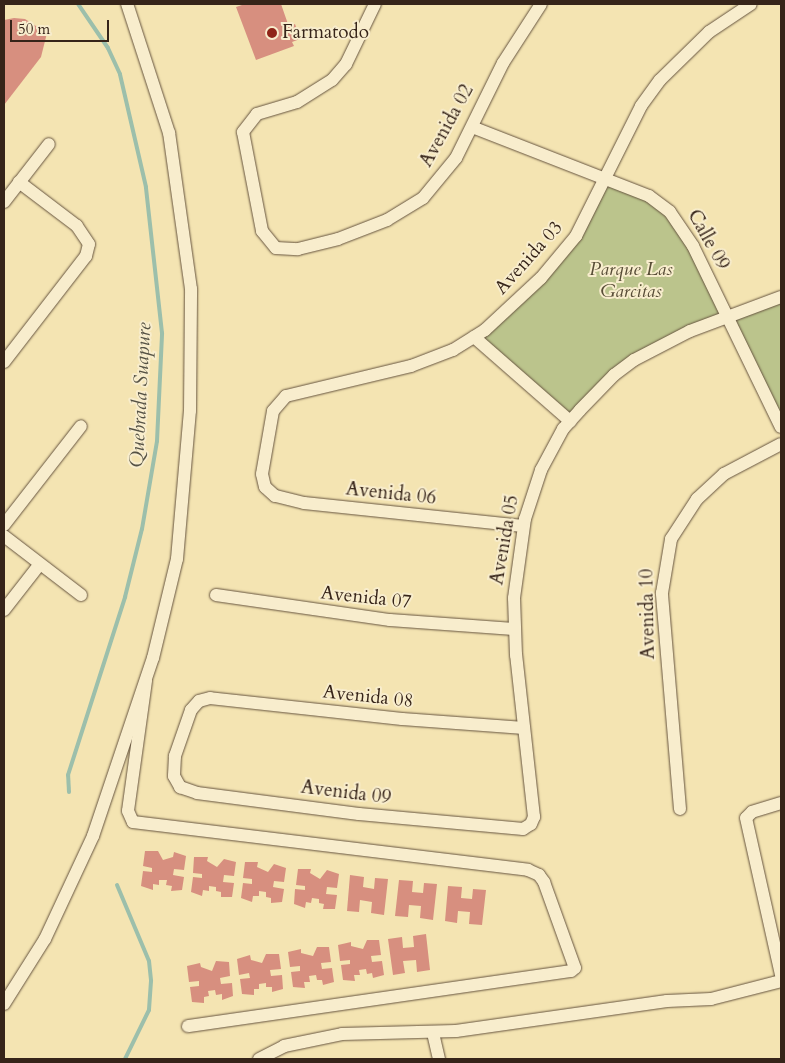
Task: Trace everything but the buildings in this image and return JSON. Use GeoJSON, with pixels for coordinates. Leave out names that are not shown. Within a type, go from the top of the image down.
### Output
{"type":"FeatureCollection","features":[{"type":"Feature","properties":{"kind":"street"},"geometry":{"type":"LineString","coordinates":[[4,1004],[45,938],[81,863],[146,681],[177,560],[190,411],[192,326],[184,226],[169,133],[127,4]]}},
{"type":"Feature","properties":{"kind":"street","name":"Avenida 02"},"geometry":{"type":"LineString","coordinates":[[374,4],[340,72],[309,96],[257,114],[246,126],[243,139],[262,231],[269,242],[276,248],[298,249],[362,230],[403,212],[423,198],[446,173],[472,127],[503,63],[541,4]]}},
{"type":"Feature","properties":{"kind":"street","name":"Avenida 03"},"geometry":{"type":"LineString","coordinates":[[262,481],[264,456],[273,411],[286,396],[404,368],[452,350],[474,337],[524,294],[567,249],[641,106],[660,80],[709,32],[751,4]]}},
{"type":"Feature","properties":{"kind":"street","name":"Calle 09"},"geometry":{"type":"LineString","coordinates":[[472,127],[649,196],[670,212],[693,246],[781,427]]}},
{"type":"Feature","properties":{"kind":"street"},"geometry":{"type":"LineString","coordinates":[[4,202],[49,144]]}},
{"type":"Feature","properties":{"kind":"street"},"geometry":{"type":"LineString","coordinates":[[4,362],[86,256],[90,244],[77,226],[19,182]]}},
{"type":"Feature","properties":{"kind":"street","name":"Avenida 05"},"geometry":{"type":"LineString","coordinates":[[523,829],[531,824],[534,817],[514,629],[516,572],[523,526],[541,470],[570,421],[614,375],[634,360],[671,339],[727,316],[781,297]]}},
{"type":"Feature","properties":{"kind":"street"},"geometry":{"type":"LineString","coordinates":[[474,337],[570,421]]}},
{"type":"Feature","properties":{"kind":"street"},"geometry":{"type":"LineString","coordinates":[[4,525],[82,426]]}},
{"type":"Feature","properties":{"kind":"street","name":"Avenida 10"},"geometry":{"type":"LineString","coordinates":[[680,809],[663,609],[663,577],[669,546],[676,527],[696,499],[737,466],[781,444]]}},
{"type":"Feature","properties":{"kind":"street","name":"Avenida 06"},"geometry":{"type":"LineString","coordinates":[[262,481],[270,492],[285,501],[523,526]]}},
{"type":"Feature","properties":{"kind":"street"},"geometry":{"type":"LineString","coordinates":[[4,536],[81,595]]}},
{"type":"Feature","properties":{"kind":"street"},"geometry":{"type":"LineString","coordinates":[[4,610],[40,564]]}},
{"type":"Feature","properties":{"kind":"street","name":"Avenida 07"},"geometry":{"type":"LineString","coordinates":[[216,595],[390,620],[514,629]]}},
{"type":"Feature","properties":{"kind":"street"},"geometry":{"type":"LineString","coordinates":[[146,681],[128,811],[133,822],[528,870],[539,875],[544,882],[575,968],[571,971],[188,1026]]}},
{"type":"Feature","properties":{"kind":"street","name":"Avenida 08"},"geometry":{"type":"LineString","coordinates":[[174,776],[175,756],[191,710],[199,701],[210,698],[402,720],[524,728]]}},
{"type":"Feature","properties":{"kind":"street","name":"Avenida 09"},"geometry":{"type":"LineString","coordinates":[[174,776],[180,787],[197,793],[359,814],[523,829]]}},
{"type":"Feature","properties":{"kind":"street"},"geometry":{"type":"LineString","coordinates":[[781,803],[752,812],[746,818],[781,975]]}},
{"type":"Feature","properties":{"kind":"street"},"geometry":{"type":"LineString","coordinates":[[259,1059],[284,1046],[342,1034],[434,1033],[667,1001],[712,999],[781,982]]}},
{"type":"Feature","properties":{"kind":"street"},"geometry":{"type":"LineString","coordinates":[[434,1033],[440,1059]]}},
{"type":"Feature","properties":{"kind":"green space","name":"Parque Las Garcitas"},"geometry":{"type":"Polygon","coordinates":[[[605,178],[662,204],[727,316],[781,297],[781,427],[727,317],[651,349],[570,421],[474,337],[553,265],[605,178]]]}},
{"type":"Feature","properties":{"kind":"waterway","name":"Quebrada Suapure"},"geometry":{"type":"LineString","coordinates":[[69,792],[68,775],[125,597],[142,529],[157,441],[162,333],[146,187],[120,74],[108,48],[78,4]]}},
{"type":"Feature","properties":{"kind":"waterway","name":"Quebrada Suapure"},"geometry":{"type":"LineString","coordinates":[[117,885],[149,961],[151,981],[149,1010],[125,1059]]}},
{"type":"Feature","properties":{"kind":"place","name":"Farmatodo"},"geometry":{"type":"Point","coordinates":[272,33]}}]}
